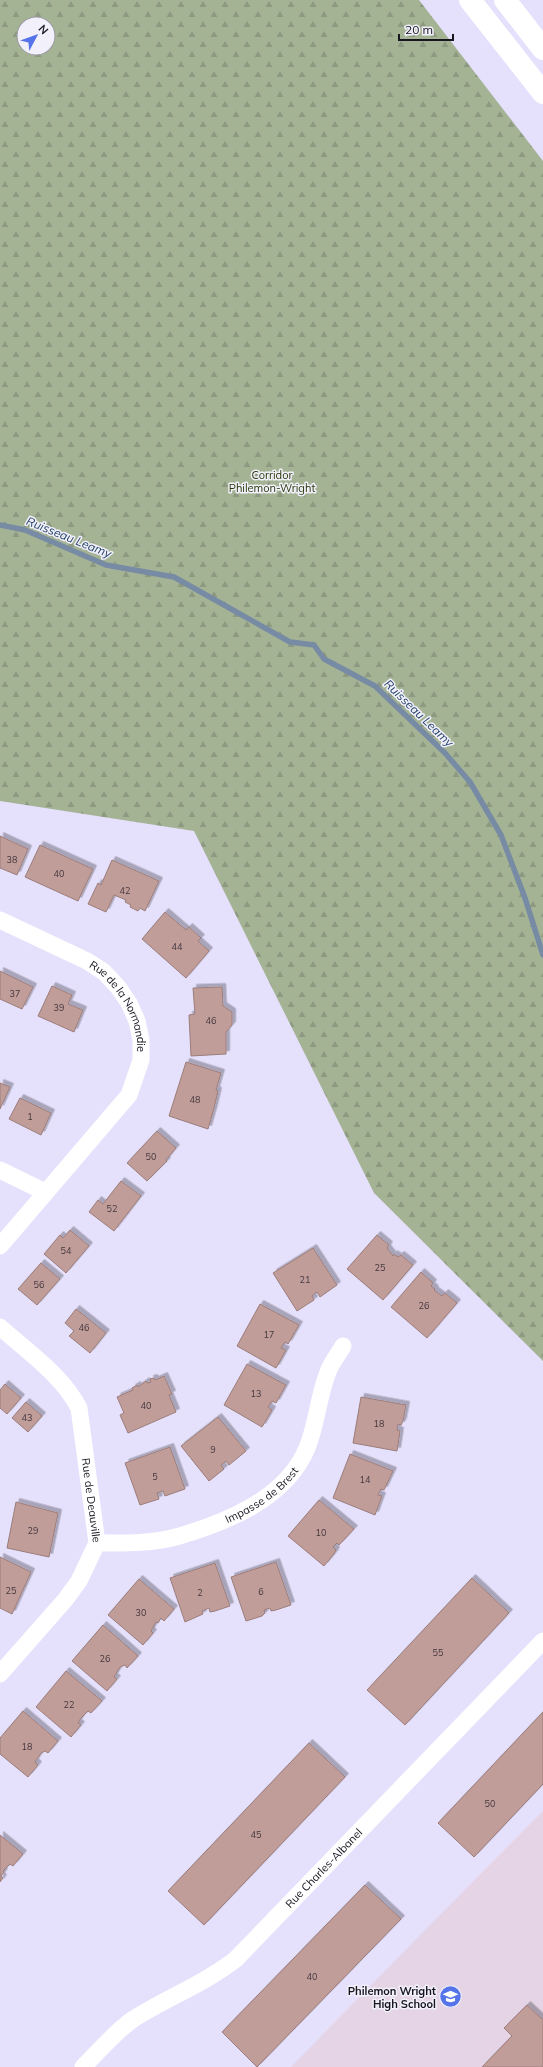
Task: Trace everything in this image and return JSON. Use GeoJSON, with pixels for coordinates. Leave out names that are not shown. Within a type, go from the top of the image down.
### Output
{"type":"FeatureCollection","features":[{"type":"Feature","properties":{"kind":"highway"},"geometry":{"type":"LineString","coordinates":[[470,0],[543,93]]}},
{"type":"Feature","properties":{"kind":"highway"},"geometry":{"type":"LineString","coordinates":[[505,0],[543,49]]}},
{"type":"Feature","properties":{"kind":"street","name":"Rue de la Normandie"},"geometry":{"type":"LineString","coordinates":[[0,920],[87,961],[104,972],[118,987],[129,1004],[137,1021],[141,1040],[140,1060],[129,1095],[0,1246]]}},
{"type":"Feature","properties":{"kind":"street"},"geometry":{"type":"LineString","coordinates":[[0,1170],[46,1192]]}},
{"type":"Feature","properties":{"kind":"street","name":"Rue de Deauville"},"geometry":{"type":"LineString","coordinates":[[0,1327],[59,1380],[71,1393],[79,1408],[97,1543],[79,1581],[65,1600],[0,1674]]}},
{"type":"Feature","properties":{"kind":"street","name":"Impasse de Brest"},"geometry":{"type":"LineString","coordinates":[[97,1543],[144,1542],[175,1537],[239,1513],[261,1502],[280,1485],[307,1450],[316,1423],[328,1372],[343,1346]]}},
{"type":"Feature","properties":{"kind":"street","name":"Rue Charles-Albanel"},"geometry":{"type":"LineString","coordinates":[[83,2067],[116,2033],[133,2020],[218,1973],[236,1959],[543,1641]]}},
{"type":"Feature","properties":{"kind":"shaded area","name":"Philemon Wright High School"},"geometry":{"type":"Polygon","coordinates":[[[543,1811],[543,2067],[291,2067],[428,1927],[543,1811]]]}},
{"type":"Feature","properties":{"kind":"green space","name":"Corridor Philemon-Wright"},"geometry":{"type":"Polygon","coordinates":[[[0,0],[419,0],[543,161],[543,1361],[374,1193],[194,831],[0,801],[0,0]]]}},
{"type":"Feature","properties":{"kind":"building"},"geometry":{"type":"Polygon","coordinates":[[[0,836],[28,849],[17,875],[0,868],[0,836]]]}},
{"type":"Feature","properties":{"kind":"building"},"geometry":{"type":"Polygon","coordinates":[[[40,845],[93,869],[78,901],[25,877],[40,845]]]}},
{"type":"Feature","properties":{"kind":"building"},"geometry":{"type":"Polygon","coordinates":[[[112,860],[159,881],[145,911],[140,908],[138,911],[130,907],[131,905],[125,902],[126,900],[114,895],[106,912],[88,904],[98,883],[101,885],[112,860]]]}},
{"type":"Feature","properties":{"kind":"building"},"geometry":{"type":"Polygon","coordinates":[[[165,912],[186,930],[189,927],[201,938],[198,941],[209,951],[186,978],[142,939],[165,912]]]}},
{"type":"Feature","properties":{"kind":"building"},"geometry":{"type":"Polygon","coordinates":[[[0,971],[33,987],[22,1009],[0,999],[0,971]]]}},
{"type":"Feature","properties":{"kind":"building"},"geometry":{"type":"Polygon","coordinates":[[[52,986],[72,995],[68,1004],[83,1010],[74,1032],[38,1016],[52,986]]]}},
{"type":"Feature","properties":{"kind":"building"},"geometry":{"type":"Polygon","coordinates":[[[222,987],[223,1006],[232,1012],[232,1025],[226,1032],[226,1054],[191,1056],[189,1015],[195,1014],[193,988],[222,987]]]}},
{"type":"Feature","properties":{"kind":"building"},"geometry":{"type":"Polygon","coordinates":[[[186,1062],[221,1073],[208,1129],[169,1116],[186,1062]]]}},
{"type":"Feature","properties":{"kind":"building"},"geometry":{"type":"Polygon","coordinates":[[[0,1083],[10,1087],[0,1109],[0,1083]]]}},
{"type":"Feature","properties":{"kind":"building"},"geometry":{"type":"Polygon","coordinates":[[[20,1098],[51,1113],[41,1135],[9,1119],[20,1098]]]}},
{"type":"Feature","properties":{"kind":"building"},"geometry":{"type":"Polygon","coordinates":[[[157,1131],[176,1148],[166,1160],[167,1161],[147,1181],[127,1163],[157,1131]]]}},
{"type":"Feature","properties":{"kind":"building"},"geometry":{"type":"Polygon","coordinates":[[[121,1181],[141,1196],[114,1231],[89,1212],[98,1200],[103,1204],[121,1181]]]}},
{"type":"Feature","properties":{"kind":"building"},"geometry":{"type":"Polygon","coordinates":[[[70,1230],[89,1246],[66,1273],[44,1254],[60,1235],[63,1238],[70,1230]]]}},
{"type":"Feature","properties":{"kind":"building"},"geometry":{"type":"Polygon","coordinates":[[[377,1235],[389,1245],[387,1248],[393,1256],[394,1254],[398,1257],[401,1255],[413,1265],[383,1300],[347,1269],[377,1235]]]}},
{"type":"Feature","properties":{"kind":"building"},"geometry":{"type":"Polygon","coordinates":[[[313,1248],[337,1285],[320,1297],[317,1292],[312,1296],[314,1300],[297,1311],[273,1273],[313,1248]]]}},
{"type":"Feature","properties":{"kind":"building"},"geometry":{"type":"Polygon","coordinates":[[[41,1263],[60,1279],[37,1305],[18,1289],[41,1263]]]}},
{"type":"Feature","properties":{"kind":"building"},"geometry":{"type":"Polygon","coordinates":[[[421,1272],[433,1283],[431,1286],[435,1289],[434,1290],[442,1296],[445,1293],[457,1303],[427,1338],[391,1307],[421,1272]]]}},
{"type":"Feature","properties":{"kind":"building"},"geometry":{"type":"Polygon","coordinates":[[[260,1304],[299,1325],[288,1344],[285,1342],[281,1348],[286,1350],[276,1368],[237,1346],[260,1304]]]}},
{"type":"Feature","properties":{"kind":"building"},"geometry":{"type":"Polygon","coordinates":[[[76,1309],[106,1333],[90,1353],[69,1336],[74,1331],[65,1323],[76,1309]]]}},
{"type":"Feature","properties":{"kind":"building"},"geometry":{"type":"Polygon","coordinates":[[[247,1364],[286,1385],[276,1403],[272,1401],[268,1407],[272,1410],[262,1427],[224,1405],[247,1364]]]}},
{"type":"Feature","properties":{"kind":"building"},"geometry":{"type":"Polygon","coordinates":[[[164,1376],[172,1394],[169,1395],[176,1412],[128,1433],[120,1415],[124,1413],[117,1397],[133,1390],[132,1388],[137,1385],[138,1387],[146,1381],[147,1383],[151,1382],[150,1379],[154,1378],[155,1380],[164,1376]]]}},
{"type":"Feature","properties":{"kind":"building"},"geometry":{"type":"Polygon","coordinates":[[[5,1384],[21,1398],[7,1414],[0,1408],[0,1390],[5,1384]]]}},
{"type":"Feature","properties":{"kind":"building"},"geometry":{"type":"Polygon","coordinates":[[[361,1397],[406,1405],[403,1421],[401,1425],[398,1424],[397,1430],[400,1431],[397,1451],[353,1443],[361,1397]]]}},
{"type":"Feature","properties":{"kind":"building"},"geometry":{"type":"Polygon","coordinates":[[[26,1402],[42,1416],[28,1432],[12,1418],[26,1402]]]}},
{"type":"Feature","properties":{"kind":"building"},"geometry":{"type":"Polygon","coordinates":[[[218,1417],[246,1451],[229,1465],[226,1461],[221,1465],[224,1469],[209,1481],[181,1446],[218,1417]]]}},
{"type":"Feature","properties":{"kind":"building"},"geometry":{"type":"Polygon","coordinates":[[[170,1447],[185,1489],[165,1496],[163,1491],[157,1493],[159,1499],[140,1505],[125,1463],[170,1447]]]}},
{"type":"Feature","properties":{"kind":"building"},"geometry":{"type":"Polygon","coordinates":[[[350,1454],[393,1471],[384,1490],[381,1489],[378,1495],[382,1496],[375,1515],[333,1498],[350,1454]]]}},
{"type":"Feature","properties":{"kind":"building"},"geometry":{"type":"Polygon","coordinates":[[[319,1500],[354,1529],[339,1545],[337,1543],[333,1547],[336,1550],[324,1566],[288,1536],[319,1500]]]}},
{"type":"Feature","properties":{"kind":"building"},"geometry":{"type":"Polygon","coordinates":[[[16,1502],[58,1513],[49,1557],[7,1548],[16,1502]]]}},
{"type":"Feature","properties":{"kind":"building"},"geometry":{"type":"Polygon","coordinates":[[[0,1557],[31,1572],[12,1614],[0,1608],[0,1557]]]}},
{"type":"Feature","properties":{"kind":"building"},"geometry":{"type":"Polygon","coordinates":[[[276,1562],[291,1605],[271,1611],[270,1608],[264,1610],[265,1613],[262,1616],[246,1621],[231,1577],[276,1562]]]}},
{"type":"Feature","properties":{"kind":"building"},"geometry":{"type":"Polygon","coordinates":[[[215,1563],[230,1606],[210,1612],[209,1608],[202,1611],[203,1614],[185,1622],[170,1578],[215,1563]]]}},
{"type":"Feature","properties":{"kind":"building"},"geometry":{"type":"Polygon","coordinates":[[[472,1578],[509,1613],[405,1725],[367,1690],[472,1578]]]}},
{"type":"Feature","properties":{"kind":"building"},"geometry":{"type":"Polygon","coordinates":[[[139,1579],[174,1609],[164,1621],[161,1618],[158,1623],[156,1622],[151,1631],[153,1633],[143,1645],[108,1615],[139,1579]]]}},
{"type":"Feature","properties":{"kind":"building"},"geometry":{"type":"Polygon","coordinates":[[[103,1625],[138,1656],[127,1668],[125,1665],[120,1667],[114,1677],[117,1679],[107,1691],[72,1661],[103,1625]]]}},
{"type":"Feature","properties":{"kind":"building"},"geometry":{"type":"Polygon","coordinates":[[[66,1671],[102,1701],[91,1713],[88,1711],[81,1718],[78,1723],[81,1725],[71,1737],[36,1707],[66,1671]]]}},
{"type":"Feature","properties":{"kind":"building"},"geometry":{"type":"Polygon","coordinates":[[[23,1711],[58,1741],[48,1753],[45,1751],[41,1753],[35,1762],[38,1765],[28,1777],[0,1754],[0,1738],[23,1711]]]}},
{"type":"Feature","properties":{"kind":"building"},"geometry":{"type":"Polygon","coordinates":[[[543,1712],[543,1784],[474,1857],[438,1823],[543,1712]]]}},
{"type":"Feature","properties":{"kind":"building"},"geometry":{"type":"Polygon","coordinates":[[[309,1743],[345,1777],[204,1925],[168,1891],[309,1743]]]}},
{"type":"Feature","properties":{"kind":"building"},"geometry":{"type":"Polygon","coordinates":[[[0,1835],[23,1854],[13,1866],[10,1864],[3,1871],[4,1872],[1,1876],[3,1878],[0,1882],[0,1835]]]}},
{"type":"Feature","properties":{"kind":"building"},"geometry":{"type":"Polygon","coordinates":[[[365,1885],[401,1919],[257,2067],[222,2032],[365,1885]]]}},
{"type":"Feature","properties":{"kind":"building"},"geometry":{"type":"Polygon","coordinates":[[[527,2005],[543,2020],[543,2067],[482,2067],[512,2036],[504,2028],[527,2005]]]}},
{"type":"Feature","properties":{"kind":"waterway","name":"Ruisseau Leamy"},"geometry":{"type":"LineString","coordinates":[[0,525],[25,530],[106,565],[174,577],[290,642],[314,645],[324,659],[375,686],[445,753],[470,782],[501,835],[525,898],[543,955]]}},
{"type":"Feature","properties":{"kind":"place","name":"Philemon Wright High School"},"geometry":{"type":"Point","coordinates":[451,1997]}}]}
